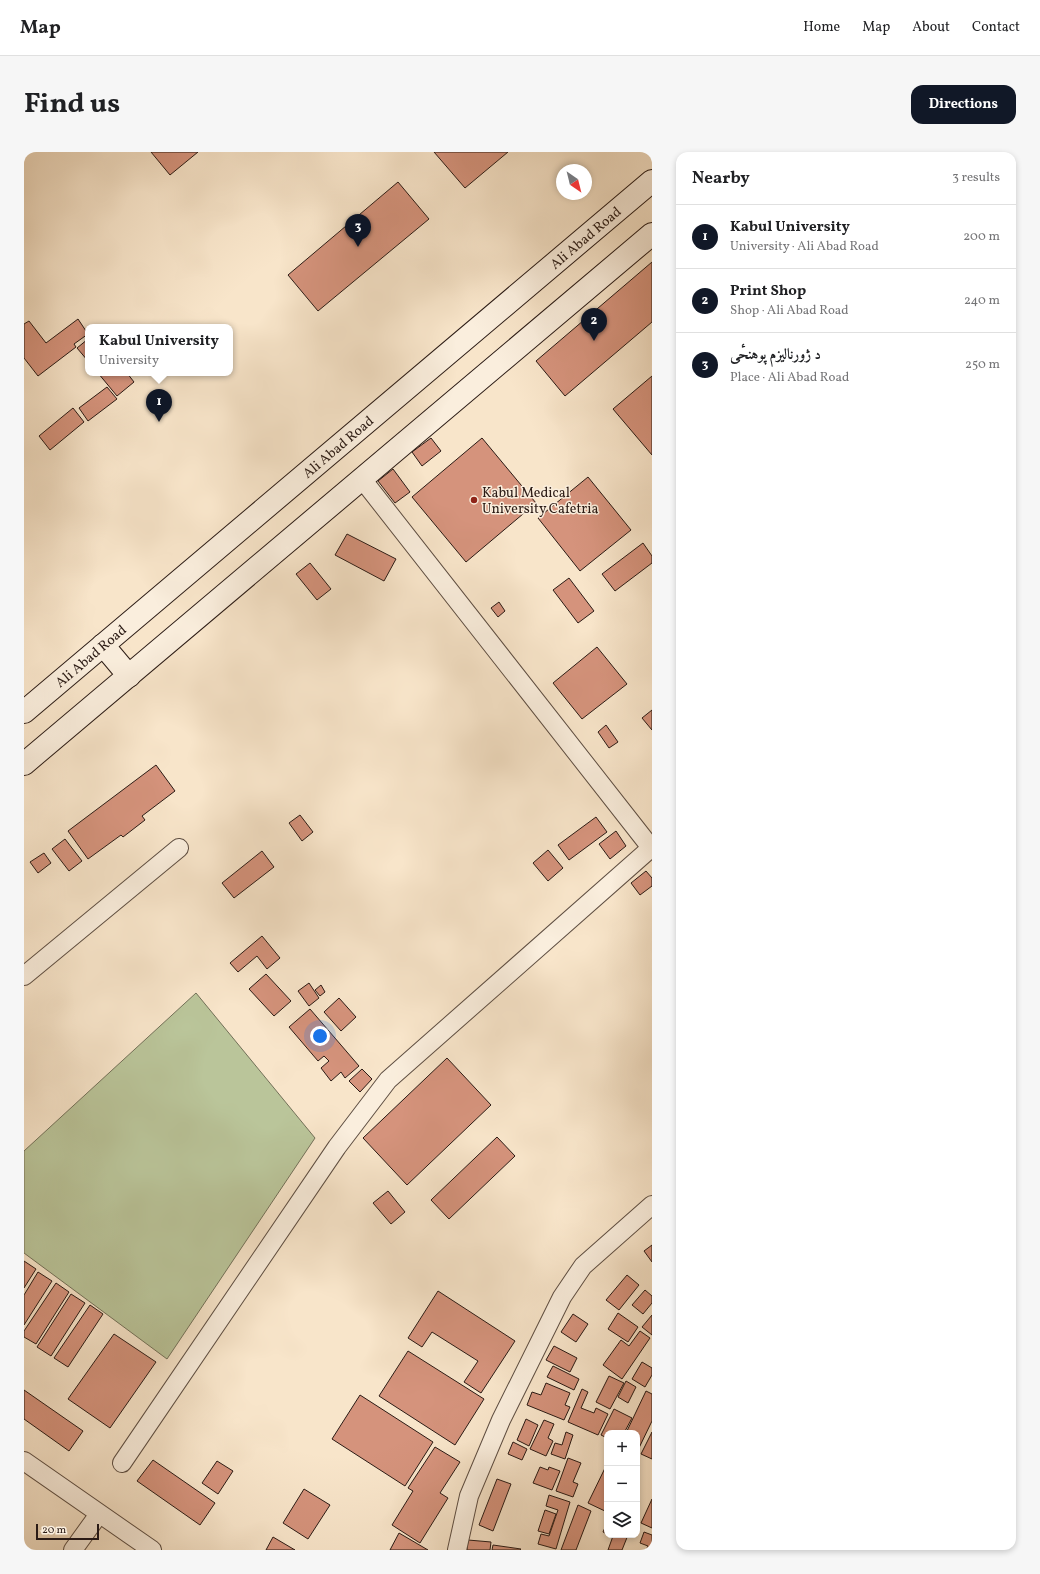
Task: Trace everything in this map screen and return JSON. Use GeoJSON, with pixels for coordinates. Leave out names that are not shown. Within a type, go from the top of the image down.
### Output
{"type":"FeatureCollection","features":[{"type":"Feature","properties":{"kind":"street","name":"Ali Abad Road"},"geometry":{"type":"LineString","coordinates":[[24,712],[652,182]]}},
{"type":"Feature","properties":{"kind":"street"},"geometry":{"type":"LineString","coordinates":[[24,764],[652,234]]}},
{"type":"Feature","properties":{"kind":"street"},"geometry":{"type":"LineString","coordinates":[[122,1463],[337,1147],[388,1080],[652,848],[362,480]]}},
{"type":"Feature","properties":{"kind":"street"},"geometry":{"type":"LineString","coordinates":[[103,645],[130,676]]}},
{"type":"Feature","properties":{"kind":"street"},"geometry":{"type":"LineString","coordinates":[[24,976],[179,848]]}},
{"type":"Feature","properties":{"kind":"street"},"geometry":{"type":"LineString","coordinates":[[457,1550],[469,1496],[501,1420],[562,1297],[583,1266],[652,1205]]}},
{"type":"Feature","properties":{"kind":"street"},"geometry":{"type":"LineString","coordinates":[[24,1461],[152,1550]]}},
{"type":"Feature","properties":{"kind":"street"},"geometry":{"type":"LineString","coordinates":[[73,1550],[99,1514]]}},
{"type":"Feature","properties":{"kind":"green space"},"geometry":{"type":"Polygon","coordinates":[[[196,993],[315,1138],[167,1359],[24,1253],[24,1151],[196,993]]]}},
{"type":"Feature","properties":{"kind":"building"},"geometry":{"type":"Polygon","coordinates":[[[151,152],[198,152],[170,175],[151,152]]]}},
{"type":"Feature","properties":{"kind":"building"},"geometry":{"type":"Polygon","coordinates":[[[434,152],[508,152],[465,188],[434,152]]]}},
{"type":"Feature","properties":{"kind":"building"},"geometry":{"type":"Polygon","coordinates":[[[398,182],[429,219],[318,311],[288,275],[398,182]]]}},
{"type":"Feature","properties":{"kind":"building"},"geometry":{"type":"Polygon","coordinates":[[[652,262],[652,322],[565,396],[536,361],[652,262]]]}},
{"type":"Feature","properties":{"kind":"building"},"geometry":{"type":"Polygon","coordinates":[[[78,319],[85,330],[85,336],[74,344],[76,347],[38,376],[24,358],[24,324],[29,321],[46,343],[78,319]]]}},
{"type":"Feature","properties":{"kind":"building"},"geometry":{"type":"Polygon","coordinates":[[[85,341],[85,357],[77,348],[85,341]]]}},
{"type":"Feature","properties":{"kind":"building"},"geometry":{"type":"Polygon","coordinates":[[[100,376],[129,376],[134,382],[117,396],[100,376]]]}},
{"type":"Feature","properties":{"kind":"building"},"geometry":{"type":"Polygon","coordinates":[[[652,376],[652,455],[613,409],[652,376]]]}},
{"type":"Feature","properties":{"kind":"building"},"geometry":{"type":"Polygon","coordinates":[[[107,387],[117,399],[88,421],[79,408],[107,387]]]}},
{"type":"Feature","properties":{"kind":"building"},"geometry":{"type":"Polygon","coordinates":[[[73,408],[84,422],[50,450],[39,436],[73,408]]]}},
{"type":"Feature","properties":{"kind":"building"},"geometry":{"type":"Polygon","coordinates":[[[431,438],[441,451],[422,466],[412,452],[431,438]]]}},
{"type":"Feature","properties":{"kind":"building","name":"Kabul Medical University Cafetria"},"geometry":{"type":"Polygon","coordinates":[[[482,438],[536,503],[466,562],[412,497],[482,438]]]}},
{"type":"Feature","properties":{"kind":"building"},"geometry":{"type":"Polygon","coordinates":[[[393,469],[410,492],[395,503],[378,481],[393,469]]]}},
{"type":"Feature","properties":{"kind":"building"},"geometry":{"type":"Polygon","coordinates":[[[588,477],[631,530],[580,571],[538,518],[588,477]]]}},
{"type":"Feature","properties":{"kind":"building"},"geometry":{"type":"Polygon","coordinates":[[[347,534],[396,559],[384,581],[335,555],[347,534]]]}},
{"type":"Feature","properties":{"kind":"building"},"geometry":{"type":"Polygon","coordinates":[[[643,543],[652,556],[652,563],[615,591],[602,574],[643,543]]]}},
{"type":"Feature","properties":{"kind":"building"},"geometry":{"type":"Polygon","coordinates":[[[310,563],[331,589],[317,600],[296,574],[310,563]]]}},
{"type":"Feature","properties":{"kind":"building"},"geometry":{"type":"Polygon","coordinates":[[[569,578],[594,611],[578,623],[553,590],[569,578]]]}},
{"type":"Feature","properties":{"kind":"building"},"geometry":{"type":"Polygon","coordinates":[[[499,602],[505,611],[498,617],[491,608],[499,602]]]}},
{"type":"Feature","properties":{"kind":"building"},"geometry":{"type":"Polygon","coordinates":[[[597,647],[627,684],[582,719],[553,683],[597,647]]]}},
{"type":"Feature","properties":{"kind":"building"},"geometry":{"type":"Polygon","coordinates":[[[652,710],[652,730],[642,718],[652,710]]]}},
{"type":"Feature","properties":{"kind":"building"},"geometry":{"type":"Polygon","coordinates":[[[606,725],[618,742],[609,748],[598,732],[606,725]]]}},
{"type":"Feature","properties":{"kind":"building"},"geometry":{"type":"Polygon","coordinates":[[[156,765],[175,791],[142,816],[145,820],[123,837],[121,835],[88,859],[68,831],[156,765]]]}},
{"type":"Feature","properties":{"kind":"building"},"geometry":{"type":"Polygon","coordinates":[[[300,815],[313,832],[302,841],[289,823],[300,815]]]}},
{"type":"Feature","properties":{"kind":"building"},"geometry":{"type":"Polygon","coordinates":[[[596,817],[607,832],[569,860],[558,845],[596,817]]]}},
{"type":"Feature","properties":{"kind":"building"},"geometry":{"type":"Polygon","coordinates":[[[616,831],[626,846],[610,859],[599,844],[616,831]]]}},
{"type":"Feature","properties":{"kind":"building"},"geometry":{"type":"Polygon","coordinates":[[[65,839],[82,861],[69,871],[52,849],[65,839]]]}},
{"type":"Feature","properties":{"kind":"building"},"geometry":{"type":"Polygon","coordinates":[[[548,850],[563,868],[548,881],[533,863],[548,850]]]}},
{"type":"Feature","properties":{"kind":"building"},"geometry":{"type":"Polygon","coordinates":[[[262,851],[274,867],[234,898],[222,883],[262,851]]]}},
{"type":"Feature","properties":{"kind":"building"},"geometry":{"type":"Polygon","coordinates":[[[44,853],[51,863],[38,873],[30,862],[44,853]]]}},
{"type":"Feature","properties":{"kind":"building"},"geometry":{"type":"Polygon","coordinates":[[[646,871],[652,878],[652,886],[640,895],[631,883],[646,871]]]}},
{"type":"Feature","properties":{"kind":"building"},"geometry":{"type":"Polygon","coordinates":[[[262,936],[280,958],[267,969],[257,956],[238,972],[230,963],[262,936]]]}},
{"type":"Feature","properties":{"kind":"building"},"geometry":{"type":"Polygon","coordinates":[[[266,974],[291,1001],[274,1016],[249,989],[266,974]]]}},
{"type":"Feature","properties":{"kind":"building"},"geometry":{"type":"Polygon","coordinates":[[[309,983],[319,998],[309,1006],[298,991],[309,983]]]}},
{"type":"Feature","properties":{"kind":"building"},"geometry":{"type":"Polygon","coordinates":[[[321,985],[325,992],[320,996],[315,990],[321,985]]]}},
{"type":"Feature","properties":{"kind":"building"},"geometry":{"type":"Polygon","coordinates":[[[339,998],[356,1017],[341,1031],[324,1012],[339,998]]]}},
{"type":"Feature","properties":{"kind":"building"},"geometry":{"type":"Polygon","coordinates":[[[310,1009],[359,1066],[345,1078],[341,1072],[331,1081],[321,1068],[329,1061],[324,1056],[318,1061],[289,1027],[310,1009]]]}},
{"type":"Feature","properties":{"kind":"building"},"geometry":{"type":"Polygon","coordinates":[[[447,1058],[491,1105],[407,1185],[363,1138],[447,1058]]]}},
{"type":"Feature","properties":{"kind":"building"},"geometry":{"type":"Polygon","coordinates":[[[362,1069],[372,1079],[360,1092],[349,1081],[362,1069]]]}},
{"type":"Feature","properties":{"kind":"building"},"geometry":{"type":"Polygon","coordinates":[[[497,1137],[515,1156],[449,1219],[431,1200],[497,1137]]]}},
{"type":"Feature","properties":{"kind":"building"},"geometry":{"type":"Polygon","coordinates":[[[388,1191],[405,1212],[391,1224],[373,1203],[388,1191]]]}},
{"type":"Feature","properties":{"kind":"building"},"geometry":{"type":"Polygon","coordinates":[[[652,1245],[652,1262],[644,1251],[652,1245]]]}},
{"type":"Feature","properties":{"kind":"building"},"geometry":{"type":"Polygon","coordinates":[[[24,1261],[36,1269],[24,1288],[24,1261]]]}},
{"type":"Feature","properties":{"kind":"building"},"geometry":{"type":"Polygon","coordinates":[[[38,1272],[52,1281],[24,1325],[24,1295],[38,1272]]]}},
{"type":"Feature","properties":{"kind":"building"},"geometry":{"type":"Polygon","coordinates":[[[627,1275],[639,1285],[619,1310],[606,1300],[627,1275]]]}},
{"type":"Feature","properties":{"kind":"building"},"geometry":{"type":"Polygon","coordinates":[[[56,1283],[69,1292],[36,1344],[24,1337],[24,1331],[56,1283]]]}},
{"type":"Feature","properties":{"kind":"building"},"geometry":{"type":"Polygon","coordinates":[[[645,1290],[652,1296],[652,1303],[643,1314],[632,1305],[645,1290]]]}},
{"type":"Feature","properties":{"kind":"building"},"geometry":{"type":"Polygon","coordinates":[[[438,1291],[515,1341],[481,1393],[464,1382],[478,1361],[432,1332],[422,1347],[408,1338],[438,1291]]]}},
{"type":"Feature","properties":{"kind":"building"},"geometry":{"type":"Polygon","coordinates":[[[71,1294],[85,1303],[51,1356],[37,1347],[71,1294]]]}},
{"type":"Feature","properties":{"kind":"building"},"geometry":{"type":"Polygon","coordinates":[[[90,1305],[103,1314],[68,1367],[54,1358],[90,1305]]]}},
{"type":"Feature","properties":{"kind":"building"},"geometry":{"type":"Polygon","coordinates":[[[618,1313],[638,1327],[628,1342],[608,1329],[618,1313]]]}},
{"type":"Feature","properties":{"kind":"building"},"geometry":{"type":"Polygon","coordinates":[[[573,1314],[588,1324],[576,1342],[561,1332],[573,1314]]]}},
{"type":"Feature","properties":{"kind":"building"},"geometry":{"type":"Polygon","coordinates":[[[652,1315],[652,1335],[642,1327],[652,1315]]]}},
{"type":"Feature","properties":{"kind":"building"},"geometry":{"type":"Polygon","coordinates":[[[640,1331],[650,1338],[622,1379],[603,1365],[621,1340],[629,1346],[640,1331]]]}},
{"type":"Feature","properties":{"kind":"building"},"geometry":{"type":"Polygon","coordinates":[[[114,1334],[156,1362],[110,1428],[68,1399],[114,1334]]]}},
{"type":"Feature","properties":{"kind":"building"},"geometry":{"type":"Polygon","coordinates":[[[554,1346],[577,1358],[570,1372],[546,1360],[554,1346]]]}},
{"type":"Feature","properties":{"kind":"building"},"geometry":{"type":"Polygon","coordinates":[[[408,1351],[484,1399],[455,1445],[379,1396],[408,1351]]]}},
{"type":"Feature","properties":{"kind":"building"},"geometry":{"type":"Polygon","coordinates":[[[642,1362],[652,1368],[652,1375],[645,1387],[632,1379],[642,1362]]]}},
{"type":"Feature","properties":{"kind":"building"},"geometry":{"type":"Polygon","coordinates":[[[553,1366],[579,1379],[574,1390],[547,1377],[553,1366]]]}},
{"type":"Feature","properties":{"kind":"building"},"geometry":{"type":"Polygon","coordinates":[[[609,1376],[624,1383],[610,1409],[596,1402],[609,1376]]]}},
{"type":"Feature","properties":{"kind":"building"},"geometry":{"type":"Polygon","coordinates":[[[626,1381],[636,1387],[628,1403],[618,1397],[626,1381]]]}},
{"type":"Feature","properties":{"kind":"building"},"geometry":{"type":"Polygon","coordinates":[[[546,1383],[570,1393],[565,1405],[570,1407],[564,1420],[527,1405],[532,1392],[541,1395],[546,1383]]]}},
{"type":"Feature","properties":{"kind":"building"},"geometry":{"type":"Polygon","coordinates":[[[582,1389],[588,1392],[581,1408],[594,1413],[596,1408],[608,1414],[598,1435],[568,1422],[582,1389]]]}},
{"type":"Feature","properties":{"kind":"building"},"geometry":{"type":"Polygon","coordinates":[[[24,1390],[83,1431],[69,1451],[24,1419],[24,1390]]]}},
{"type":"Feature","properties":{"kind":"building"},"geometry":{"type":"Polygon","coordinates":[[[646,1391],[652,1394],[652,1421],[640,1446],[640,1430],[627,1430],[646,1391]]]}},
{"type":"Feature","properties":{"kind":"building"},"geometry":{"type":"Polygon","coordinates":[[[360,1395],[433,1442],[405,1486],[332,1439],[360,1395]]]}},
{"type":"Feature","properties":{"kind":"building"},"geometry":{"type":"Polygon","coordinates":[[[614,1409],[632,1418],[626,1430],[604,1430],[604,1436],[601,1435],[614,1409]]]}},
{"type":"Feature","properties":{"kind":"building"},"geometry":{"type":"Polygon","coordinates":[[[526,1419],[538,1425],[529,1446],[517,1440],[526,1419]]]}},
{"type":"Feature","properties":{"kind":"building"},"geometry":{"type":"Polygon","coordinates":[[[544,1420],[554,1424],[548,1438],[553,1441],[546,1456],[530,1449],[544,1420]]]}},
{"type":"Feature","properties":{"kind":"building"},"geometry":{"type":"Polygon","coordinates":[[[566,1432],[573,1435],[565,1459],[551,1454],[555,1443],[562,1445],[566,1432]]]}},
{"type":"Feature","properties":{"kind":"building"},"geometry":{"type":"Polygon","coordinates":[[[652,1432],[652,1459],[641,1454],[652,1432]]]}},
{"type":"Feature","properties":{"kind":"building"},"geometry":{"type":"Polygon","coordinates":[[[513,1442],[527,1449],[522,1460],[508,1454],[513,1442]]]}},
{"type":"Feature","properties":{"kind":"building"},"geometry":{"type":"Polygon","coordinates":[[[435,1447],[460,1462],[440,1493],[448,1498],[420,1543],[392,1525],[413,1491],[408,1488],[435,1447]]]}},
{"type":"Feature","properties":{"kind":"building"},"geometry":{"type":"Polygon","coordinates":[[[568,1458],[581,1463],[573,1482],[578,1484],[573,1497],[556,1491],[568,1458]]]}},
{"type":"Feature","properties":{"kind":"building"},"geometry":{"type":"Polygon","coordinates":[[[153,1460],[215,1503],[200,1525],[137,1481],[153,1460]]]}},
{"type":"Feature","properties":{"kind":"building"},"geometry":{"type":"Polygon","coordinates":[[[217,1461],[233,1471],[218,1494],[202,1483],[217,1461]]]}},
{"type":"Feature","properties":{"kind":"building"},"geometry":{"type":"Polygon","coordinates":[[[540,1467],[548,1470],[549,1467],[560,1471],[552,1490],[533,1483],[540,1467]]]}},
{"type":"Feature","properties":{"kind":"building"},"geometry":{"type":"Polygon","coordinates":[[[604,1470],[604,1511],[588,1503],[604,1470]]]}},
{"type":"Feature","properties":{"kind":"building"},"geometry":{"type":"Polygon","coordinates":[[[497,1479],[511,1484],[493,1531],[479,1525],[497,1479]]]}},
{"type":"Feature","properties":{"kind":"building"},"geometry":{"type":"Polygon","coordinates":[[[304,1489],[330,1505],[308,1539],[283,1523],[304,1489]]]}},
{"type":"Feature","properties":{"kind":"building"},"geometry":{"type":"Polygon","coordinates":[[[549,1495],[570,1502],[556,1549],[538,1544],[541,1534],[549,1536],[558,1510],[546,1506],[549,1495]]]}},
{"type":"Feature","properties":{"kind":"building"},"geometry":{"type":"Polygon","coordinates":[[[652,1499],[652,1528],[641,1523],[652,1499]]]}},
{"type":"Feature","properties":{"kind":"building"},"geometry":{"type":"Polygon","coordinates":[[[578,1505],[591,1511],[576,1550],[561,1550],[578,1505]]]}},
{"type":"Feature","properties":{"kind":"building"},"geometry":{"type":"Polygon","coordinates":[[[545,1510],[556,1514],[549,1534],[538,1531],[545,1510]]]}},
{"type":"Feature","properties":{"kind":"building"},"geometry":{"type":"Polygon","coordinates":[[[644,1532],[652,1535],[652,1550],[646,1550],[648,1546],[640,1543],[644,1532]]]}},
{"type":"Feature","properties":{"kind":"building"},"geometry":{"type":"Polygon","coordinates":[[[399,1533],[428,1550],[390,1550],[399,1533]]]}},
{"type":"Feature","properties":{"kind":"building"},"geometry":{"type":"Polygon","coordinates":[[[273,1537],[295,1550],[266,1550],[273,1537]]]}},
{"type":"Feature","properties":{"kind":"building"},"geometry":{"type":"Polygon","coordinates":[[[612,1538],[627,1538],[622,1550],[608,1550],[612,1538]]]}},
{"type":"Feature","properties":{"kind":"building"},"geometry":{"type":"Polygon","coordinates":[[[468,1540],[491,1542],[490,1550],[467,1550],[468,1540]]]}},
{"type":"Feature","properties":{"kind":"building"},"geometry":{"type":"Polygon","coordinates":[[[493,1545],[521,1549],[492,1550],[493,1545]]]}},
{"type":"Feature","properties":{"kind":"place","name":"د ژورنالیزم پوهنحٔی"},"geometry":{"type":"Point","coordinates":[358,247]}},
{"type":"Feature","properties":{"kind":"place","name":"Print Shop"},"geometry":{"type":"Point","coordinates":[594,341]}},
{"type":"Feature","properties":{"kind":"place","name":"Kabul University"},"geometry":{"type":"Point","coordinates":[159,422]}},
{"type":"Feature","properties":{"kind":"place","name":"Kabul Medical University Cafetria"},"geometry":{"type":"Point","coordinates":[474,500]}}]}
